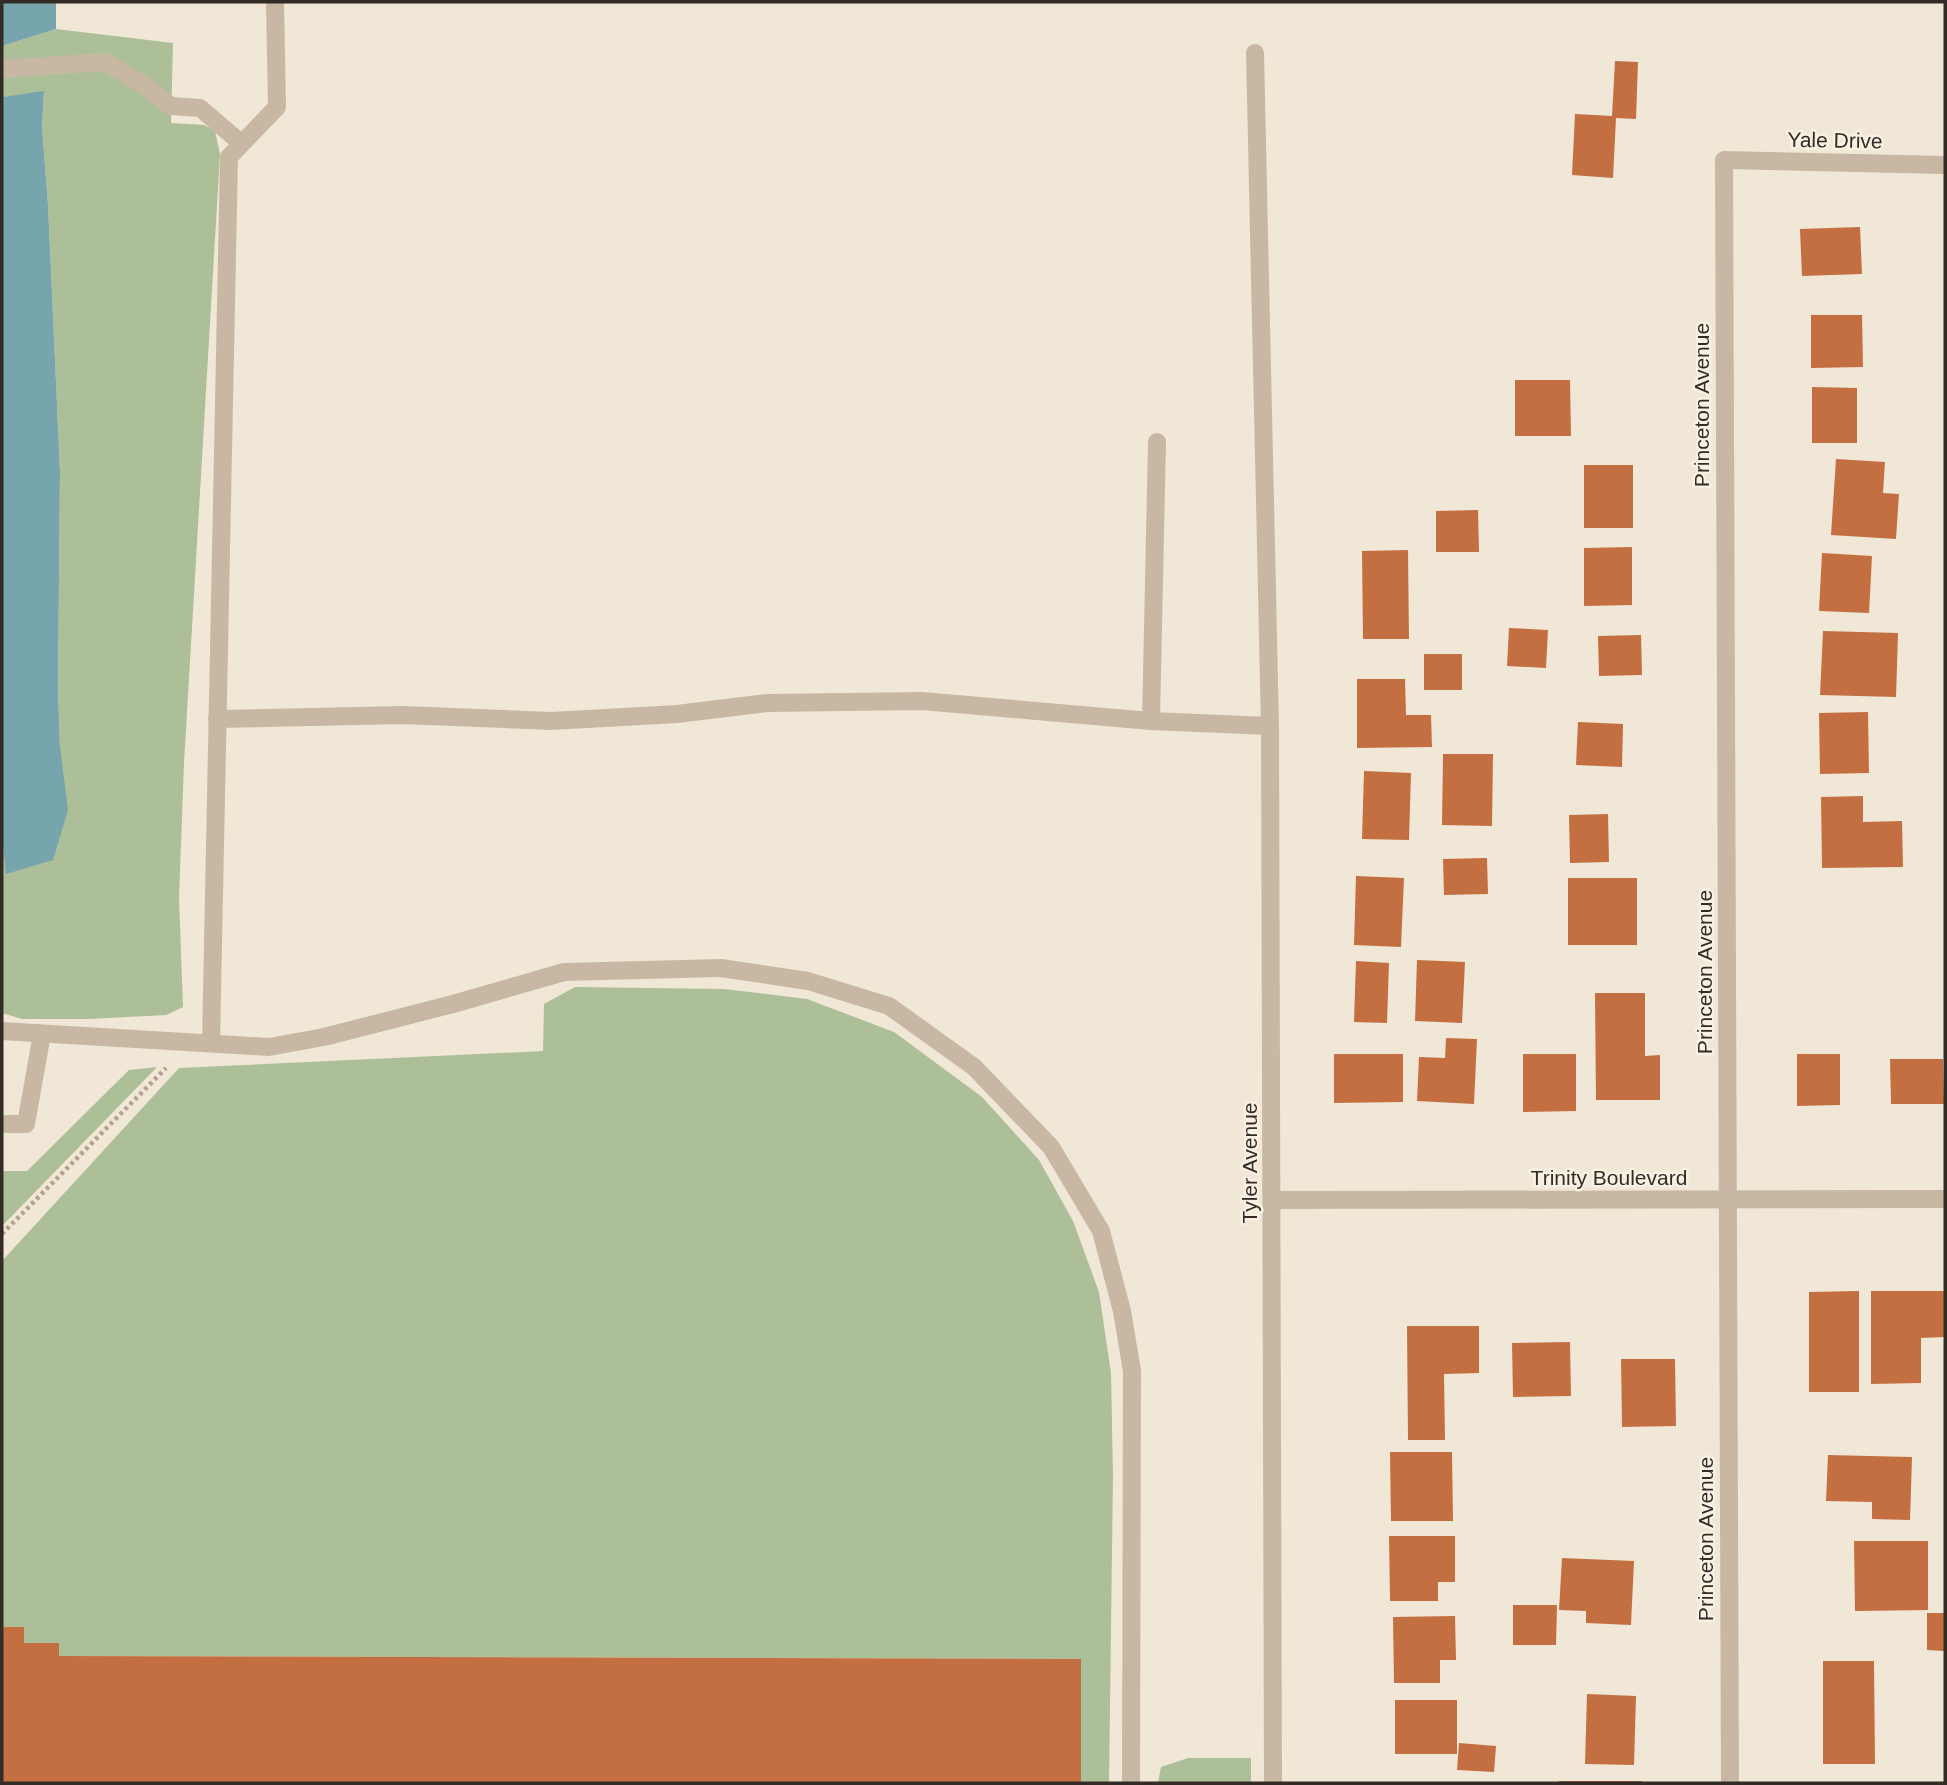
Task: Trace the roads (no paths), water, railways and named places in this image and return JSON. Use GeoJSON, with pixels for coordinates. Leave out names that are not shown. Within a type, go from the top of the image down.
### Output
{"type":"FeatureCollection","features":[{"type":"Feature","properties":{"kind":"street"},"geometry":{"type":"LineString","coordinates":[[211,1043],[229,157],[276,107],[275,2]]}},
{"type":"Feature","properties":{"kind":"street","name":"Tyler Avenue"},"geometry":{"type":"LineString","coordinates":[[1255,53],[1270,726],[1273,1783]]}},
{"type":"Feature","properties":{"kind":"street"},"geometry":{"type":"LineString","coordinates":[[2,69],[105,62],[172,106],[200,108],[242,143]]}},
{"type":"Feature","properties":{"kind":"street","name":"Yale Drive"},"geometry":{"type":"LineString","coordinates":[[1724,160],[1945,165]]}},
{"type":"Feature","properties":{"kind":"street","name":"Princeton Avenue"},"geometry":{"type":"LineString","coordinates":[[1724,160],[1730,1783]]}},
{"type":"Feature","properties":{"kind":"street"},"geometry":{"type":"LineString","coordinates":[[1151,721],[1157,442]]}},
{"type":"Feature","properties":{"kind":"street"},"geometry":{"type":"LineString","coordinates":[[217,719],[403,715],[551,721],[677,714],[767,703],[922,701],[1151,721],[1270,726]]}},
{"type":"Feature","properties":{"kind":"street"},"geometry":{"type":"LineString","coordinates":[[2,1031],[269,1047],[324,1037],[564,972],[721,968],[808,981],[889,1006],[974,1067],[1051,1147],[1101,1231],[1122,1311],[1132,1371],[1131,1783]]}},
{"type":"Feature","properties":{"kind":"street"},"geometry":{"type":"LineString","coordinates":[[2,1124],[26,1124],[43,1034]]}},
{"type":"Feature","properties":{"kind":"street","name":"Trinity Boulevard"},"geometry":{"type":"LineString","coordinates":[[1272,1199],[1945,1199]]}},
{"type":"Feature","properties":{"kind":"water"},"geometry":{"type":"Polygon","coordinates":[[[2,2],[56,2],[56,29],[2,46],[2,2]]]}},
{"type":"Feature","properties":{"kind":"water"},"geometry":{"type":"Polygon","coordinates":[[[44,91],[42,127],[60,471],[58,689],[60,747],[68,810],[53,860],[6,874],[2,836],[2,97],[44,91]]]}}]}
